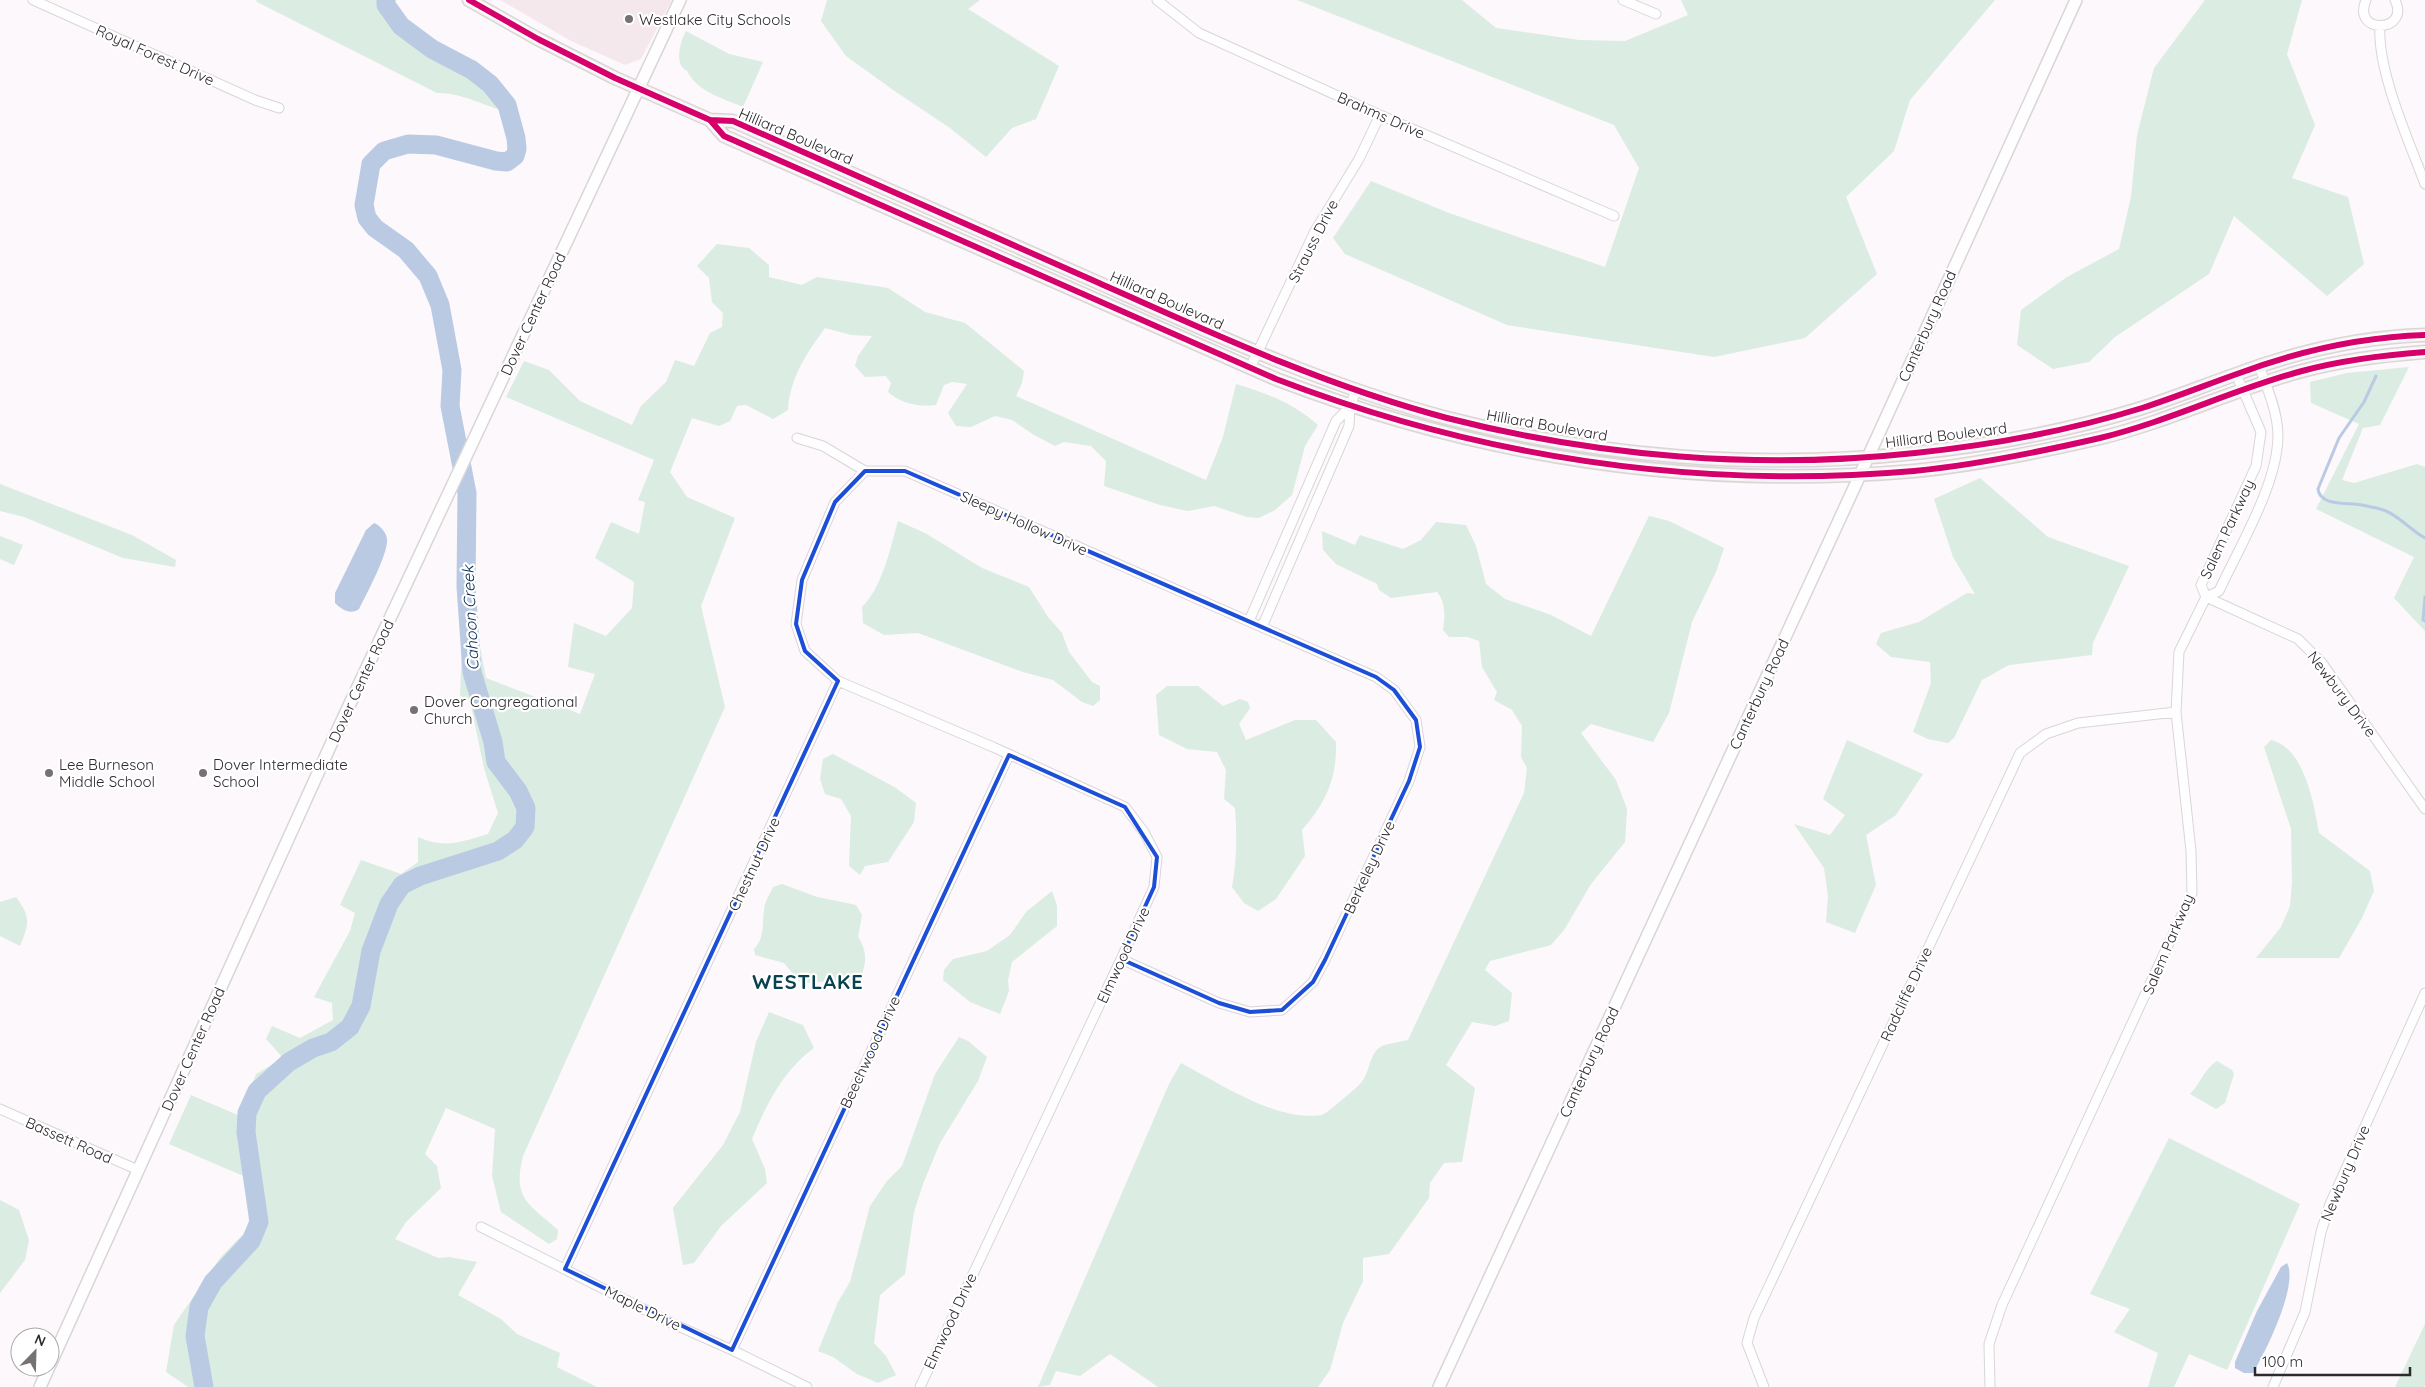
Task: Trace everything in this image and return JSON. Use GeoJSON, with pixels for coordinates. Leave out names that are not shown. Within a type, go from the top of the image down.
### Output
{"type":"FeatureCollection","features":[{"type":"Feature","properties":{"kind":"main road","name":"Hilliard Boulevard"},"geometry":{"type":"LineString","coordinates":[[469,0],[577,60],[710,120],[733,121],[1258,353],[1356,390],[1445,417],[1483,426],[1607,448],[1747,460],[1826,459],[1950,449],[2058,430],[2140,409],[2259,366],[2325,347],[2388,337],[2425,335]]}},
{"type":"Feature","properties":{"kind":"main road","name":"Hilliard Boulevard"},"geometry":{"type":"LineString","coordinates":[[710,120],[724,136],[1250,368],[1350,407],[1479,442],[1606,465],[1723,476],[1860,475],[1917,471],[2014,456],[2101,438],[2157,422],[2301,371],[2360,359],[2425,352]]}},
{"type":"Feature","properties":{"kind":"street","name":"Royal Forest Drive"},"geometry":{"type":"LineString","coordinates":[[33,0],[255,100],[279,108]]}},
{"type":"Feature","properties":{"kind":"street","name":"Dover Center Road"},"geometry":{"type":"LineString","coordinates":[[60,1342],[332,742],[472,448],[680,0]]}},
{"type":"Feature","properties":{"kind":"street","name":"Brahms Drive"},"geometry":{"type":"LineString","coordinates":[[1157,0],[1199,33],[1380,115],[1614,216]]}},
{"type":"Feature","properties":{"kind":"street"},"geometry":{"type":"LineString","coordinates":[[1623,0],[1656,14]]}},
{"type":"Feature","properties":{"kind":"street","name":"Canterbury Road"},"geometry":{"type":"LineString","coordinates":[[1439,1387],[1860,475],[2076,0]]}},
{"type":"Feature","properties":{"kind":"street"},"geometry":{"type":"LineString","coordinates":[[2366,0],[2363,7],[2366,19],[2374,25],[2380,26],[2392,22],[2396,16],[2398,9],[2395,0]]}},
{"type":"Feature","properties":{"kind":"street"},"geometry":{"type":"LineString","coordinates":[[2380,26],[2379,42],[2394,101],[2425,184]]}},
{"type":"Feature","properties":{"kind":"street","name":"Strauss Drive"},"geometry":{"type":"LineString","coordinates":[[1250,368],[1315,231],[1359,158],[1380,115]]}},
{"type":"Feature","properties":{"kind":"street"},"geometry":{"type":"LineString","coordinates":[[2206,597],[2218,591],[2272,478],[2278,450],[2278,425],[2259,366]]}},
{"type":"Feature","properties":{"kind":"street","name":"Salem Parkway"},"geometry":{"type":"LineString","coordinates":[[1990,1387],[1989,1344],[2002,1305],[2192,893],[2191,851],[2176,712],[2179,652],[2206,597],[2201,585],[2256,466],[2261,432],[2242,392],[2236,374]]}},
{"type":"Feature","properties":{"kind":"street"},"geometry":{"type":"LineString","coordinates":[[1262,626],[1349,426],[1350,407],[1356,390]]}},
{"type":"Feature","properties":{"kind":"street"},"geometry":{"type":"LineString","coordinates":[[1249,621],[1336,421],[1350,407]]}},
{"type":"Feature","properties":{"kind":"street"},"geometry":{"type":"LineString","coordinates":[[798,438],[823,446],[865,471],[835,502],[802,580],[796,624],[805,652],[838,681]]}},
{"type":"Feature","properties":{"kind":"street","name":"Sleepy Hollow Drive"},"geometry":{"type":"LineString","coordinates":[[865,471],[905,471],[1249,621]]}},
{"type":"Feature","properties":{"kind":"street","name":"Newbury Drive"},"geometry":{"type":"LineString","coordinates":[[2206,597],[2298,639],[2322,663],[2425,809]]}},
{"type":"Feature","properties":{"kind":"street","name":"Berkeley Drive"},"geometry":{"type":"LineString","coordinates":[[1121,959],[1219,1003],[1250,1012],[1282,1010],[1312,982],[1325,960],[1409,781],[1420,747],[1416,720],[1394,690],[1376,677],[1249,621]]}},
{"type":"Feature","properties":{"kind":"street","name":"Elmwood Drive"},"geometry":{"type":"LineString","coordinates":[[838,681],[1125,807],[1144,832],[1157,858],[1154,887],[920,1387]]}},
{"type":"Feature","properties":{"kind":"street","name":"Chestnut Drive"},"geometry":{"type":"LineString","coordinates":[[566,1269],[838,681]]}},
{"type":"Feature","properties":{"kind":"street","name":"Radcliffe Drive"},"geometry":{"type":"LineString","coordinates":[[1764,1387],[1747,1343],[1754,1318],[2020,753],[2046,734],[2078,723],[2176,712]]}},
{"type":"Feature","properties":{"kind":"street","name":"Beechwood Drive"},"geometry":{"type":"LineString","coordinates":[[732,1350],[1010,755]]}},
{"type":"Feature","properties":{"kind":"street","name":"Newbury Drive"},"geometry":{"type":"LineString","coordinates":[[2272,1387],[2305,1312],[2321,1232],[2330,1204],[2425,993]]}},
{"type":"Feature","properties":{"kind":"street","name":"Bassett Road"},"geometry":{"type":"LineString","coordinates":[[0,1109],[138,1170]]}},
{"type":"Feature","properties":{"kind":"street","name":"Maple Drive"},"geometry":{"type":"LineString","coordinates":[[481,1227],[671,1323],[732,1350],[807,1387]]}},
{"type":"Feature","properties":{"kind":"highlighted area"},"geometry":{"type":"Polygon","coordinates":[[[865,471],[905,471],[1376,677],[1394,690],[1416,720],[1420,747],[1409,781],[1313,982],[1282,1010],[1250,1012],[1219,1003],[1121,959],[1154,887],[1157,857],[1125,807],[1009,755],[732,1350],[565,1269],[838,681],[805,651],[796,624],[802,580],[835,502],[865,471]]]}},
{"type":"Feature","properties":{"kind":"shaded area"},"geometry":{"type":"Polygon","coordinates":[[[386,0],[390,13],[400,25],[430,47],[490,83],[507,105],[504,111],[463,97],[437,93],[255,1],[386,0]]]}},
{"type":"Feature","properties":{"kind":"shaded area"},"geometry":{"type":"Polygon","coordinates":[[[500,0],[672,0],[641,59],[625,65],[571,41],[500,0]]]}},
{"type":"Feature","properties":{"kind":"shaded area"},"geometry":{"type":"Polygon","coordinates":[[[827,0],[980,0],[968,9],[1059,66],[1036,119],[1012,128],[986,157],[950,128],[846,56],[821,21],[827,0]]]}},
{"type":"Feature","properties":{"kind":"shaded area"},"geometry":{"type":"Polygon","coordinates":[[[1297,0],[1462,0],[1496,28],[1579,40],[1625,41],[1688,15],[1681,0],[1995,0],[1910,100],[1894,151],[1846,197],[1877,274],[1805,338],[1714,357],[1507,325],[1345,254],[1333,238],[1371,181],[1449,213],[1605,267],[1639,168],[1614,125],[1297,0]]]}},
{"type":"Feature","properties":{"kind":"shaded area"},"geometry":{"type":"Polygon","coordinates":[[[2205,0],[2302,0],[2287,54],[2315,125],[2292,178],[2348,197],[2364,264],[2327,296],[2234,216],[2209,274],[2115,337],[2089,362],[2053,369],[2017,345],[2021,310],[2067,277],[2119,249],[2131,197],[2137,135],[2154,68],[2205,0]]]}},
{"type":"Feature","properties":{"kind":"shaded area"},"geometry":{"type":"Polygon","coordinates":[[[686,31],[729,54],[763,62],[743,107],[705,90],[683,68],[679,55],[682,39],[686,31]]]}},
{"type":"Feature","properties":{"kind":"shaded area"},"geometry":{"type":"Polygon","coordinates":[[[717,244],[749,248],[769,265],[769,277],[802,285],[817,277],[888,288],[925,312],[965,323],[1024,371],[1022,383],[1016,396],[1206,480],[1223,437],[1236,384],[1259,391],[1299,410],[1318,425],[1305,446],[1292,495],[1275,510],[1259,518],[1247,517],[1214,506],[1188,511],[1160,505],[1104,486],[1106,461],[1091,446],[1064,442],[1055,446],[1012,420],[995,416],[971,427],[956,426],[948,413],[967,384],[952,382],[944,385],[936,405],[917,405],[893,396],[888,392],[891,383],[886,376],[865,377],[855,366],[858,356],[872,336],[851,335],[825,328],[811,347],[800,367],[792,387],[788,410],[773,419],[746,405],[737,406],[730,421],[719,426],[692,418],[670,472],[687,497],[735,518],[701,606],[725,707],[523,1156],[520,1170],[522,1191],[531,1206],[558,1230],[557,1239],[549,1244],[501,1212],[492,1176],[495,1129],[446,1108],[425,1154],[437,1166],[441,1188],[406,1222],[395,1239],[438,1258],[449,1257],[477,1262],[458,1295],[501,1319],[517,1334],[560,1353],[557,1367],[597,1387],[188,1387],[166,1372],[174,1325],[220,1258],[249,1228],[248,1178],[169,1144],[191,1095],[240,1116],[256,1074],[283,1058],[266,1039],[272,1026],[300,1038],[333,1020],[332,1003],[314,997],[350,931],[355,913],[340,905],[361,860],[401,874],[418,862],[418,837],[436,843],[453,843],[488,834],[498,813],[484,768],[470,701],[460,696],[462,641],[480,647],[486,678],[580,714],[595,674],[568,667],[574,623],[606,636],[632,608],[634,582],[595,558],[611,522],[639,534],[645,502],[638,500],[654,460],[506,397],[524,361],[549,370],[580,401],[632,425],[641,406],[666,382],[675,360],[694,366],[710,333],[722,327],[723,313],[712,302],[709,278],[697,266],[717,244]]]}},
{"type":"Feature","properties":{"kind":"shaded area"},"geometry":{"type":"Polygon","coordinates":[[[2409,367],[2380,425],[2363,428],[2342,480],[2354,483],[2417,464],[2425,467],[2425,631],[2394,598],[2414,557],[2316,509],[2359,424],[2311,403],[2310,382],[2347,373],[2409,367]]]}},
{"type":"Feature","properties":{"kind":"shaded area"},"geometry":{"type":"Polygon","coordinates":[[[1980,478],[2048,537],[2129,566],[2093,643],[2092,655],[2009,665],[1982,680],[1954,738],[1948,743],[1928,739],[1913,732],[1931,683],[1930,662],[1891,657],[1876,644],[1881,633],[1919,622],[1967,593],[1975,594],[1953,557],[1934,499],[1980,478]]]}},
{"type":"Feature","properties":{"kind":"shaded area"},"geometry":{"type":"Polygon","coordinates":[[[0,484],[132,535],[176,560],[175,567],[123,558],[24,517],[0,511],[0,484]]]}},
{"type":"Feature","properties":{"kind":"shaded area"},"geometry":{"type":"Polygon","coordinates":[[[1649,516],[1669,521],[1724,548],[1716,572],[1692,622],[1669,713],[1653,742],[1591,724],[1581,733],[1616,780],[1627,809],[1625,842],[1591,884],[1564,930],[1551,945],[1490,961],[1485,970],[1512,993],[1509,1021],[1495,1026],[1472,1022],[1446,1065],[1475,1088],[1462,1162],[1444,1163],[1430,1183],[1429,1198],[1389,1254],[1363,1258],[1363,1281],[1343,1323],[1330,1370],[1318,1387],[1158,1387],[1110,1354],[1080,1376],[1056,1371],[1050,1385],[1038,1387],[1169,1084],[1181,1063],[1249,1100],[1286,1113],[1304,1116],[1322,1115],[1347,1096],[1364,1079],[1377,1049],[1385,1045],[1408,1040],[1524,793],[1527,768],[1521,757],[1522,726],[1512,710],[1494,700],[1497,692],[1482,667],[1479,641],[1467,637],[1449,637],[1443,630],[1444,610],[1437,592],[1391,598],[1379,590],[1377,584],[1336,564],[1323,550],[1322,531],[1355,545],[1360,535],[1403,549],[1421,540],[1436,522],[1466,525],[1476,546],[1486,584],[1505,599],[1551,615],[1591,636],[1649,516]]]}},
{"type":"Feature","properties":{"kind":"shaded area"},"geometry":{"type":"Polygon","coordinates":[[[898,521],[925,533],[982,568],[1029,587],[1048,617],[1062,633],[1069,652],[1092,682],[1100,686],[1100,700],[1093,706],[1082,702],[1053,680],[1023,672],[918,633],[884,635],[863,623],[862,607],[881,578],[898,521]]]}},
{"type":"Feature","properties":{"kind":"shaded area"},"geometry":{"type":"Polygon","coordinates":[[[0,536],[23,545],[14,565],[0,559],[0,536]]]}},
{"type":"Feature","properties":{"kind":"shaded area"},"geometry":{"type":"Polygon","coordinates":[[[1167,686],[1198,686],[1223,706],[1240,699],[1248,702],[1250,708],[1239,724],[1246,740],[1295,720],[1316,720],[1336,742],[1332,779],[1324,800],[1302,830],[1305,856],[1276,899],[1258,911],[1244,903],[1232,887],[1236,848],[1235,808],[1224,799],[1226,770],[1217,752],[1187,749],[1159,735],[1156,695],[1167,686]]]}},
{"type":"Feature","properties":{"kind":"shaded area"},"geometry":{"type":"Polygon","coordinates":[[[1847,740],[1923,774],[1896,815],[1866,835],[1876,885],[1855,933],[1826,922],[1828,896],[1824,868],[1794,824],[1830,835],[1845,815],[1823,799],[1847,740]]]}},
{"type":"Feature","properties":{"kind":"shaded area"},"geometry":{"type":"Polygon","coordinates":[[[2271,740],[2282,745],[2292,753],[2306,778],[2319,833],[2370,871],[2374,891],[2362,918],[2339,958],[2256,958],[2281,927],[2290,906],[2292,882],[2291,829],[2264,747],[2271,740]]]}},
{"type":"Feature","properties":{"kind":"shaded area"},"geometry":{"type":"Polygon","coordinates":[[[833,754],[896,788],[916,803],[914,822],[888,862],[865,866],[860,875],[849,866],[851,816],[841,799],[825,794],[820,779],[823,759],[833,754]]]}},
{"type":"Feature","properties":{"kind":"shaded area"},"geometry":{"type":"Polygon","coordinates":[[[782,884],[817,897],[856,905],[862,915],[858,937],[865,956],[864,967],[857,986],[823,982],[801,983],[784,963],[755,955],[754,949],[758,945],[761,936],[766,901],[773,887],[782,884]]]}},
{"type":"Feature","properties":{"kind":"shaded area"},"geometry":{"type":"Polygon","coordinates":[[[1052,891],[1057,906],[1057,926],[1012,962],[1008,980],[1009,991],[1000,1014],[970,1002],[943,980],[944,970],[953,959],[987,951],[1010,935],[1026,912],[1052,891]]]}},
{"type":"Feature","properties":{"kind":"shaded area"},"geometry":{"type":"Polygon","coordinates":[[[16,897],[24,910],[27,921],[20,946],[0,936],[0,902],[16,897]]]}},
{"type":"Feature","properties":{"kind":"shaded area"},"geometry":{"type":"Polygon","coordinates":[[[769,1012],[803,1025],[814,1048],[784,1077],[763,1114],[752,1139],[765,1169],[767,1183],[721,1226],[694,1263],[683,1265],[673,1208],[723,1145],[740,1112],[756,1042],[769,1012]]]}},
{"type":"Feature","properties":{"kind":"shaded area"},"geometry":{"type":"Polygon","coordinates":[[[959,1037],[968,1041],[987,1057],[978,1081],[940,1143],[923,1184],[914,1212],[905,1274],[880,1295],[874,1343],[886,1356],[896,1375],[878,1383],[857,1374],[833,1357],[818,1351],[838,1302],[850,1282],[870,1206],[887,1181],[902,1166],[935,1074],[959,1037]]]}},
{"type":"Feature","properties":{"kind":"shaded area"},"geometry":{"type":"Polygon","coordinates":[[[2217,1061],[2232,1070],[2234,1074],[2225,1103],[2216,1109],[2190,1094],[2209,1068],[2217,1061]]]}},
{"type":"Feature","properties":{"kind":"shaded area"},"geometry":{"type":"Polygon","coordinates":[[[2169,1138],[2300,1204],[2227,1370],[2189,1354],[2174,1387],[2148,1387],[2158,1353],[2114,1332],[2130,1309],[2090,1294],[2169,1138]]]}},
{"type":"Feature","properties":{"kind":"shaded area"},"geometry":{"type":"Polygon","coordinates":[[[0,1200],[19,1210],[29,1240],[25,1260],[0,1293],[0,1200]]]}},
{"type":"Feature","properties":{"kind":"shaded area"},"geometry":{"type":"Polygon","coordinates":[[[2425,1324],[2425,1385],[2424,1387],[2395,1387],[2425,1324]]]}},
{"type":"Feature","properties":{"kind":"water"},"geometry":{"type":"Polygon","coordinates":[[[374,523],[383,530],[387,537],[384,555],[359,609],[353,612],[347,611],[335,603],[335,593],[366,530],[374,523]]]}},
{"type":"Feature","properties":{"kind":"water"},"geometry":{"type":"Polygon","coordinates":[[[2287,1263],[2289,1273],[2288,1287],[2279,1319],[2253,1373],[2244,1373],[2235,1368],[2235,1362],[2257,1311],[2281,1267],[2287,1263]]]}},
{"type":"Feature","properties":{"kind":"waterway","name":"Cahoon Creek"},"geometry":{"type":"LineString","coordinates":[[204,1387],[195,1336],[199,1307],[213,1282],[251,1241],[259,1222],[246,1132],[247,1113],[257,1091],[289,1062],[313,1048],[331,1042],[350,1027],[361,1006],[371,951],[389,904],[402,885],[420,876],[498,851],[515,840],[525,827],[526,808],[518,791],[496,762],[493,742],[472,672],[466,586],[467,493],[450,406],[452,370],[440,305],[428,276],[406,250],[375,228],[367,218],[364,205],[371,164],[384,151],[408,144],[436,145],[496,161],[507,162],[515,156],[517,149],[516,138],[507,105],[490,84],[472,70],[432,49],[401,26],[386,5],[386,0]]}},
{"type":"Feature","properties":{"kind":"waterway"},"geometry":{"type":"LineString","coordinates":[[2376,376],[2364,402],[2339,438],[2318,489],[2320,495],[2329,501],[2362,505],[2386,511],[2425,538]]}},
{"type":"Feature","properties":{"kind":"waterway"},"geometry":{"type":"LineString","coordinates":[[2425,597],[2423,620],[2425,621]]}},
{"type":"Feature","properties":{"kind":"cycle path"},"geometry":{"type":"LineString","coordinates":[[469,0],[538,39],[615,78],[710,120],[733,121],[1270,358],[1358,391],[1447,418],[1562,442],[1621,451],[1739,460],[1857,458],[1944,450],[2030,436],[2086,424],[2154,404],[2280,359],[2328,347],[2376,339],[2425,335]]}},
{"type":"Feature","properties":{"kind":"cycle path"},"geometry":{"type":"LineString","coordinates":[[710,120],[724,136],[1276,379],[1354,406],[1432,429],[1510,448],[1590,462],[1670,471],[1750,476],[1832,476],[1914,471],[1961,465],[2008,458],[2126,431],[2277,378],[2317,367],[2364,358],[2425,352]]}},
{"type":"Feature","properties":{"kind":"place","name":"Westlake City Schools"},"geometry":{"type":"Point","coordinates":[629,19]}},
{"type":"Feature","properties":{"kind":"place","name":"Dover Congregational Church"},"geometry":{"type":"Point","coordinates":[414,710]}},
{"type":"Feature","properties":{"kind":"place","name":"Lee Burneson Middle School"},"geometry":{"type":"Point","coordinates":[49,773]}},
{"type":"Feature","properties":{"kind":"place","name":"Dover Intermediate School"},"geometry":{"type":"Point","coordinates":[203,773]}},
{"type":"Feature","properties":{"kind":"district","name":"WESTLAKE"},"geometry":{"type":"Point","coordinates":[808,981]}}]}
